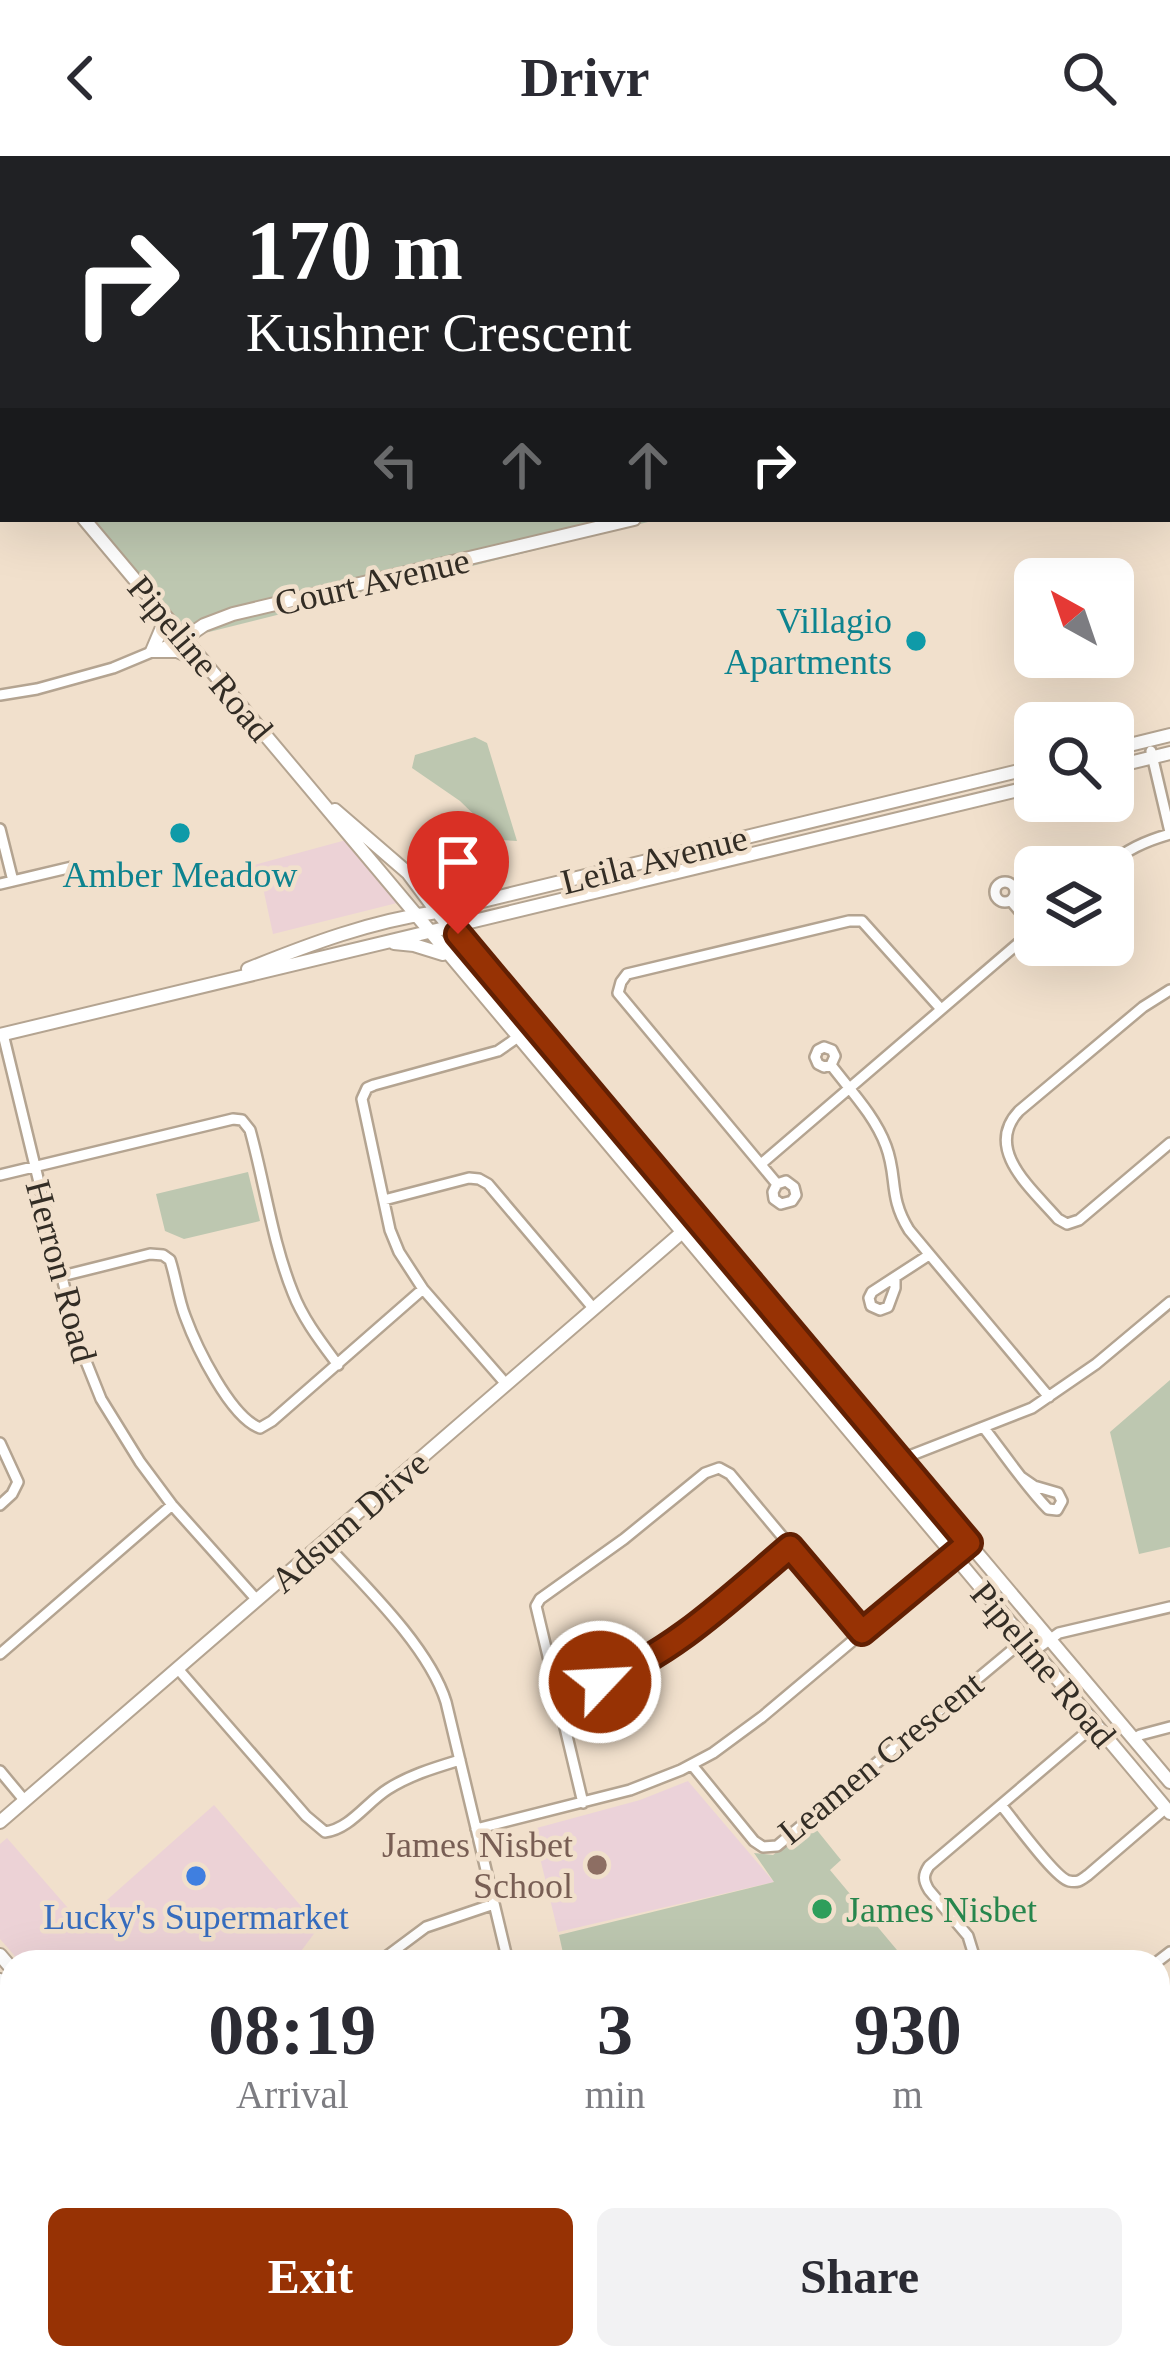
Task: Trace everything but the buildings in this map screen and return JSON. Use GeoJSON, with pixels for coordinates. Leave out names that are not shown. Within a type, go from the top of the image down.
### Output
{"type":"FeatureCollection","features":[{"type":"Feature","properties":{"kind":"street","name":"Pipeline Road"},"geometry":{"type":"LineString","coordinates":[[88,522],[1168,1811]]}},
{"type":"Feature","properties":{"kind":"street","name":"Court Avenue"},"geometry":{"type":"LineString","coordinates":[[185,638],[233,614],[621,522]]}},
{"type":"Feature","properties":{"kind":"street"},"geometry":{"type":"LineString","coordinates":[[152,651],[163,625],[160,609]]}},
{"type":"Feature","properties":{"kind":"street"},"geometry":{"type":"LineString","coordinates":[[0,695],[113,668],[185,638]]}},
{"type":"Feature","properties":{"kind":"street"},"geometry":{"type":"LineString","coordinates":[[152,651],[177,651],[205,663]]}},
{"type":"Feature","properties":{"kind":"street"},"geometry":{"type":"LineString","coordinates":[[1134,743],[1170,735]]}},
{"type":"Feature","properties":{"kind":"street"},"geometry":{"type":"LineString","coordinates":[[1134,847],[1170,833],[1149,740]]}},
{"type":"Feature","properties":{"kind":"street"},"geometry":{"type":"LineString","coordinates":[[1134,761],[1170,753]]}},
{"type":"Feature","properties":{"kind":"street","name":"Leila Avenue"},"geometry":{"type":"LineString","coordinates":[[208,985],[350,930],[1014,772]]}},
{"type":"Feature","properties":{"kind":"street","name":"Leila Avenue"},"geometry":{"type":"LineString","coordinates":[[2,1034],[1014,791]]}},
{"type":"Feature","properties":{"kind":"street","name":"Pipeline Road"},"geometry":{"type":"LineString","coordinates":[[318,797],[408,873],[1170,1782]]}},
{"type":"Feature","properties":{"kind":"street"},"geometry":{"type":"LineString","coordinates":[[0,829],[13,881]]}},
{"type":"Feature","properties":{"kind":"street"},"geometry":{"type":"LineString","coordinates":[[0,884],[72,867]]}},
{"type":"Feature","properties":{"kind":"street"},"geometry":{"type":"LineString","coordinates":[[408,873],[449,897],[483,901]]}},
{"type":"Feature","properties":{"kind":"street"},"geometry":{"type":"LineString","coordinates":[[1011,901],[1014,904]]}},
{"type":"Feature","properties":{"kind":"street"},"geometry":{"type":"LineString","coordinates":[[479,959],[478,931],[501,914]]}},
{"type":"Feature","properties":{"kind":"street"},"geometry":{"type":"LineString","coordinates":[[777,1184],[619,993],[627,974],[862,921],[941,1009]]}},
{"type":"Feature","properties":{"kind":"street"},"geometry":{"type":"LineString","coordinates":[[383,942],[414,945],[450,957]]}},
{"type":"Feature","properties":{"kind":"street"},"geometry":{"type":"LineString","coordinates":[[761,1164],[1014,947]]}},
{"type":"Feature","properties":{"kind":"street"},"geometry":{"type":"LineString","coordinates":[[1170,990],[1018,1111],[1010,1120],[1004,1144],[1013,1165],[1067,1224],[1079,1220],[1170,1143]]}},
{"type":"Feature","properties":{"kind":"street"},"geometry":{"type":"LineString","coordinates":[[506,1384],[423,1289],[399,1252],[362,1099],[368,1088],[498,1051],[534,1026]]}},
{"type":"Feature","properties":{"kind":"street","name":"Herron Road"},"geometry":{"type":"LineString","coordinates":[[2,1034],[77,1340],[100,1399],[172,1505],[256,1600]]}},
{"type":"Feature","properties":{"kind":"street"},"geometry":{"type":"LineString","coordinates":[[831,1065],[879,1129],[891,1158],[899,1214],[1049,1396]]}},
{"type":"Feature","properties":{"kind":"street"},"geometry":{"type":"LineString","coordinates":[[0,1175],[242,1120],[250,1130],[292,1291],[338,1365]]}},
{"type":"Feature","properties":{"kind":"street"},"geometry":{"type":"LineString","coordinates":[[384,1200],[479,1179],[594,1309]]}},
{"type":"Feature","properties":{"kind":"street","name":"Adsum Drive"},"geometry":{"type":"LineString","coordinates":[[0,1822],[697,1220]]}},
{"type":"Feature","properties":{"kind":"street"},"geometry":{"type":"LineString","coordinates":[[62,1276],[150,1254],[170,1260],[184,1315],[212,1372],[242,1417],[251,1425],[266,1426],[423,1289]]}},
{"type":"Feature","properties":{"kind":"street"},"geometry":{"type":"LineString","coordinates":[[895,1278],[929,1255]]}},
{"type":"Feature","properties":{"kind":"street"},"geometry":{"type":"LineString","coordinates":[[883,1471],[899,1460],[1024,1412],[1096,1364],[1170,1302]]}},
{"type":"Feature","properties":{"kind":"street"},"geometry":{"type":"LineString","coordinates":[[984,1428],[1021,1477]]}},
{"type":"Feature","properties":{"kind":"street"},"geometry":{"type":"LineString","coordinates":[[0,1443],[18,1482],[0,1505]]}},
{"type":"Feature","properties":{"kind":"street"},"geometry":{"type":"LineString","coordinates":[[583,1803],[536,1606],[705,1473],[719,1468],[730,1474],[862,1632]]}},
{"type":"Feature","properties":{"kind":"street"},"geometry":{"type":"LineString","coordinates":[[0,1654],[172,1505]]}},
{"type":"Feature","properties":{"kind":"street"},"geometry":{"type":"LineString","coordinates":[[325,1542],[425,1659],[443,1694],[505,1950]]}},
{"type":"Feature","properties":{"kind":"street"},"geometry":{"type":"LineString","coordinates":[[476,1829],[630,1790],[692,1765],[762,1717],[969,1543]]}},
{"type":"Feature","properties":{"kind":"street"},"geometry":{"type":"LineString","coordinates":[[556,1696],[630,1670],[670,1646],[790,1547]]}},
{"type":"Feature","properties":{"kind":"street"},"geometry":{"type":"LineString","coordinates":[[1034,1651],[1064,1632],[1170,1606]]}},
{"type":"Feature","properties":{"kind":"street","name":"Leamen Crescent"},"geometry":{"type":"LineString","coordinates":[[692,1765],[754,1841],[763,1847],[777,1846],[1024,1640]]}},
{"type":"Feature","properties":{"kind":"street"},"geometry":{"type":"LineString","coordinates":[[178,1669],[306,1816],[326,1832],[343,1826],[414,1774],[460,1760]]}},
{"type":"Feature","properties":{"kind":"street"},"geometry":{"type":"LineString","coordinates":[[972,1950],[968,1936],[929,1890],[924,1873],[1096,1724]]}},
{"type":"Feature","properties":{"kind":"street"},"geometry":{"type":"LineString","coordinates":[[1134,1739],[1170,1727]]}},
{"type":"Feature","properties":{"kind":"street"},"geometry":{"type":"LineString","coordinates":[[0,1771],[25,1801]]}},
{"type":"Feature","properties":{"kind":"street"},"geometry":{"type":"LineString","coordinates":[[1001,1805],[1058,1874],[1071,1882],[1080,1881],[1168,1811]]}},
{"type":"Feature","properties":{"kind":"street"},"geometry":{"type":"LineString","coordinates":[[395,1950],[425,1927],[494,1904]]}},
{"type":"Feature","properties":{"kind":"shaded area"},"geometry":{"type":"Polygon","coordinates":[[[346,840],[397,903],[273,934],[262,883],[250,866],[346,840]]]}},
{"type":"Feature","properties":{"kind":"shaded area","name":"James Nisbet"},"geometry":{"type":"Polygon","coordinates":[[[688,1781],[774,1882],[558,1932],[533,1829],[640,1800],[688,1781]]]}},
{"type":"Feature","properties":{"kind":"shaded area"},"geometry":{"type":"Polygon","coordinates":[[[214,1805],[319,1927],[302,1950],[10,1950],[0,1939],[0,1844],[7,1838],[81,1923],[214,1805]]]}},
{"type":"Feature","properties":{"kind":"green space"},"geometry":{"type":"Polygon","coordinates":[[[88,522],[648,522],[185,638],[88,522]]]}},
{"type":"Feature","properties":{"kind":"green space"},"geometry":{"type":"Polygon","coordinates":[[[475,737],[487,743],[517,841],[500,840],[460,801],[412,768],[415,755],[475,737]]]}},
{"type":"Feature","properties":{"kind":"green space"},"geometry":{"type":"Polygon","coordinates":[[[248,1172],[260,1221],[184,1239],[165,1231],[156,1194],[248,1172]]]}},
{"type":"Feature","properties":{"kind":"green space"},"geometry":{"type":"Polygon","coordinates":[[[1170,1380],[1170,1547],[1139,1554],[1110,1432],[1170,1380]]]}},
{"type":"Feature","properties":{"kind":"green space"},"geometry":{"type":"Polygon","coordinates":[[[812,1824],[841,1860],[830,1870],[897,1950],[562,1950],[559,1935],[774,1882],[754,1853],[773,1855],[812,1824]]]}},
{"type":"Feature","properties":{"kind":"place","name":"Villagio Apartments"},"geometry":{"type":"Point","coordinates":[916,641]}},
{"type":"Feature","properties":{"kind":"place","name":"Amber Meadow"},"geometry":{"type":"Point","coordinates":[180,833]}},
{"type":"Feature","properties":{"kind":"place","name":"James Nisbet School"},"geometry":{"type":"Point","coordinates":[597,1865]}},
{"type":"Feature","properties":{"kind":"place","name":"Lucky's Supermarket"},"geometry":{"type":"Point","coordinates":[196,1876]}},
{"type":"Feature","properties":{"kind":"place","name":"James Nisbet"},"geometry":{"type":"Point","coordinates":[822,1909]}},
{"type":"Feature","properties":{"kind":"route"},"geometry":{"type":"LineString","coordinates":[[458,934],[969,1543],[862,1632],[790,1547],[670,1646],[600,1682]]}}]}
